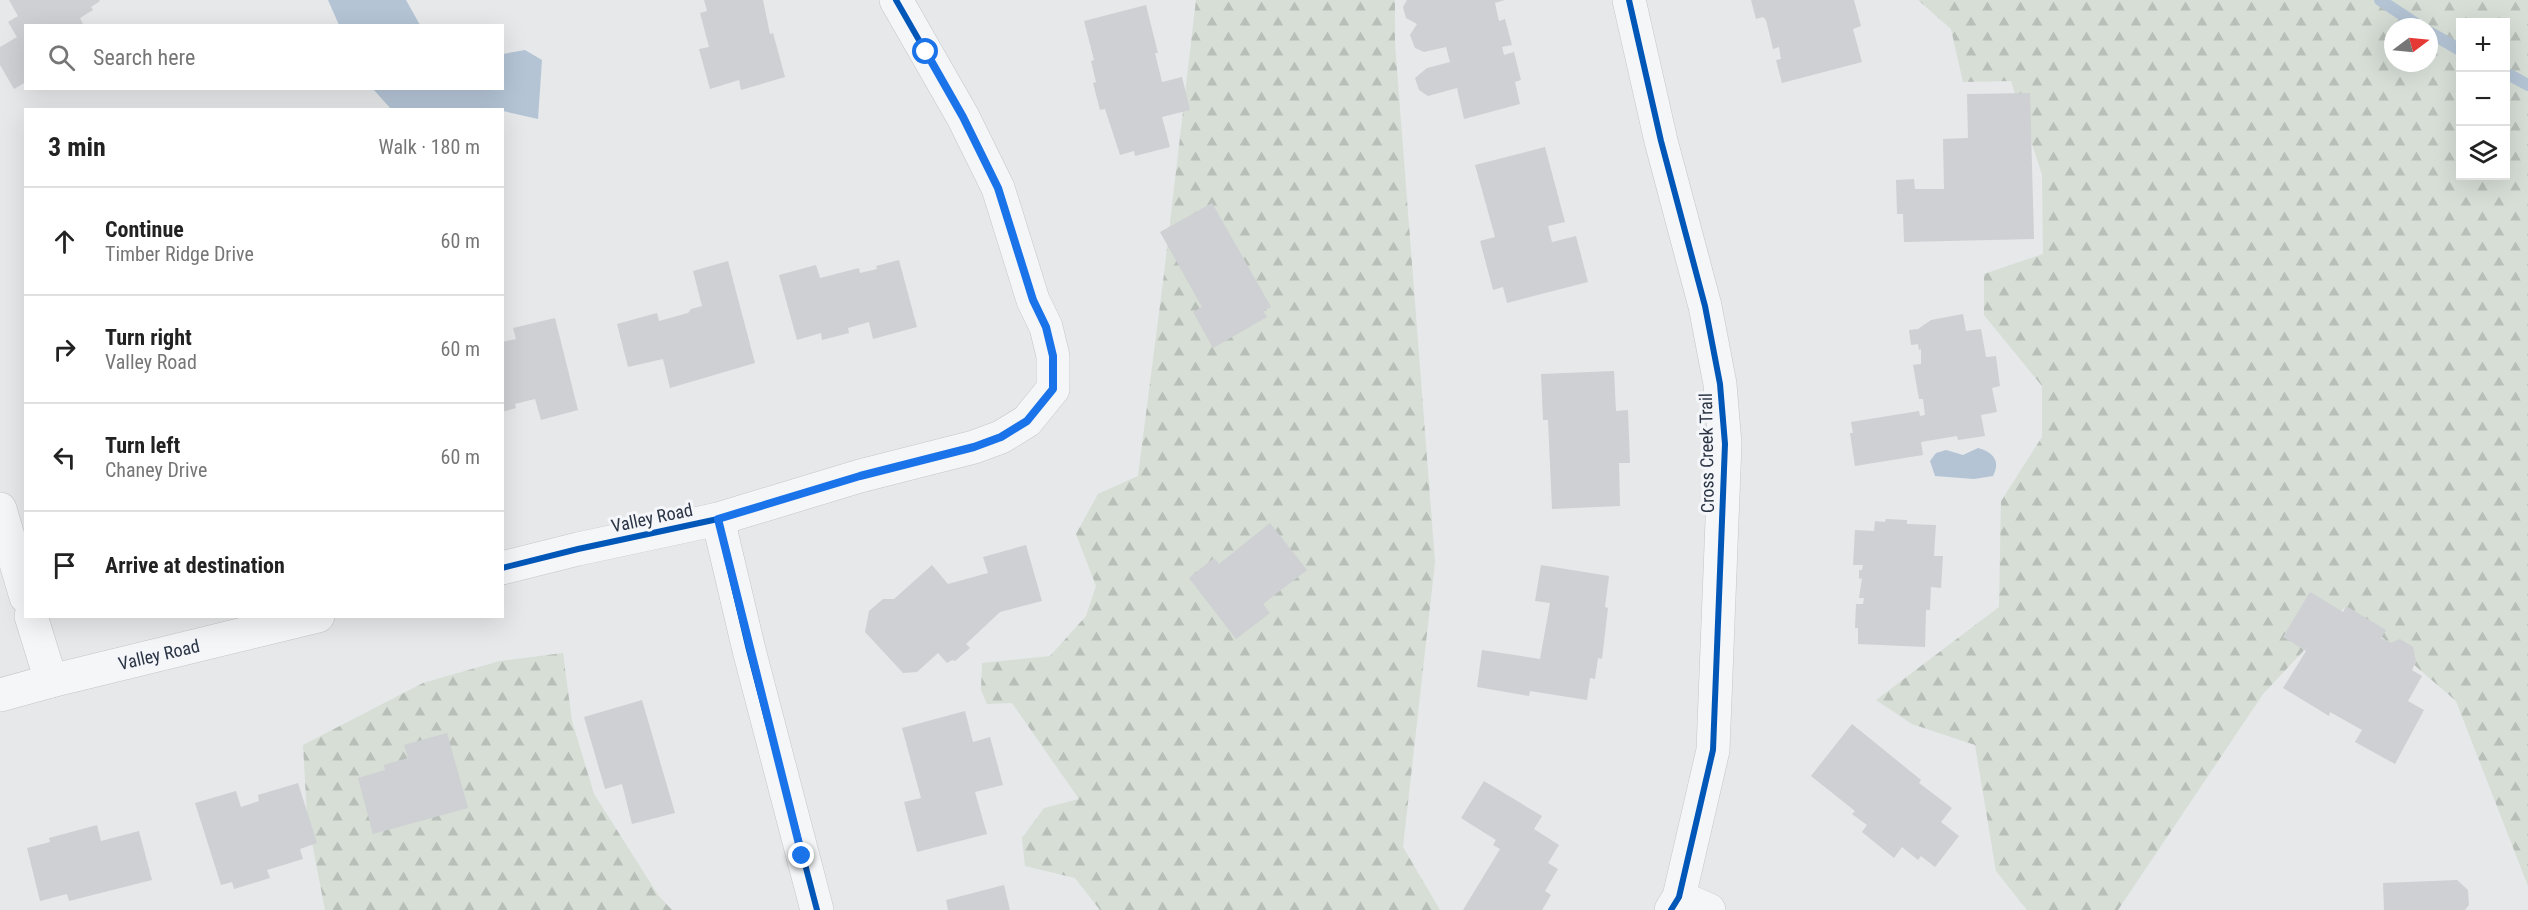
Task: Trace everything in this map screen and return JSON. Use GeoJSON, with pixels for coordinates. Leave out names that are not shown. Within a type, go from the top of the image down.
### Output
{"type":"FeatureCollection","features":[{"type":"Feature","properties":{"kind":"street","name":"Valley Road"},"geometry":{"type":"LineString","coordinates":[[504,567],[585,547],[718,519],[860,476],[974,447],[1001,437],[1027,421],[1053,389],[1053,356],[1046,327],[1033,300],[998,188],[963,117],[896,0]]}},
{"type":"Feature","properties":{"kind":"street","name":"Cross Creek Trail"},"geometry":{"type":"LineString","coordinates":[[1629,0],[1662,141],[1705,306],[1720,384],[1725,444],[1713,750],[1675,904]]}},
{"type":"Feature","properties":{"kind":"street"},"geometry":{"type":"LineString","coordinates":[[0,508],[24,590]]}},
{"type":"Feature","properties":{"kind":"street"},"geometry":{"type":"LineString","coordinates":[[718,519],[752,662],[817,910]]}},
{"type":"Feature","properties":{"kind":"street"},"geometry":{"type":"LineString","coordinates":[[33,618],[51,681]]}},
{"type":"Feature","properties":{"kind":"street","name":"Valley Road"},"geometry":{"type":"LineString","coordinates":[[0,695],[310,618]]}},
{"type":"Feature","properties":{"kind":"street"},"geometry":{"type":"LineString","coordinates":[[1675,904],[1710,910]]}},
{"type":"Feature","properties":{"kind":"green space"},"geometry":{"type":"Polygon","coordinates":[[[1196,0],[1395,0],[1395,44],[1435,562],[1403,847],[1440,910],[1100,910],[1075,878],[1025,866],[1022,838],[1044,808],[1079,799],[1012,703],[987,704],[981,690],[982,663],[1050,656],[1086,616],[1096,586],[1076,534],[1098,494],[1138,476],[1196,0]]]}},
{"type":"Feature","properties":{"kind":"green space"},"geometry":{"type":"Polygon","coordinates":[[[1918,0],[2528,0],[2528,886],[2456,701],[2346,606],[2263,694],[2118,910],[2027,910],[1996,871],[1975,745],[1912,724],[1876,700],[1999,607],[2001,501],[2042,437],[2042,386],[1984,315],[1984,274],[2043,254],[2042,174],[2011,81],[1963,82],[1951,29],[1918,0]]]}},
{"type":"Feature","properties":{"kind":"green space"},"geometry":{"type":"Polygon","coordinates":[[[563,653],[572,721],[594,794],[658,895],[672,910],[325,910],[307,816],[303,745],[423,683],[500,661],[563,653]]]}},
{"type":"Feature","properties":{"kind":"water"},"geometry":{"type":"Polygon","coordinates":[[[328,0],[406,0],[419,24],[339,24],[328,0]]]}},
{"type":"Feature","properties":{"kind":"water"},"geometry":{"type":"Polygon","coordinates":[[[525,50],[542,60],[538,119],[504,111],[504,108],[390,108],[374,90],[504,90],[504,54],[525,50]]]}},
{"type":"Feature","properties":{"kind":"water"},"geometry":{"type":"Polygon","coordinates":[[[1978,448],[1988,452],[1994,458],[1996,466],[1993,476],[1974,479],[1935,476],[1930,461],[1936,453],[1946,450],[1963,455],[1978,448]]]}},
{"type":"Feature","properties":{"kind":"building"},"geometry":{"type":"Polygon","coordinates":[[[9,0],[100,1],[91,7],[93,10],[80,18],[83,24],[24,24],[24,83],[14,89],[0,65],[0,47],[17,37],[8,22],[18,16],[9,0]]]}},
{"type":"Feature","properties":{"kind":"building"},"geometry":{"type":"Polygon","coordinates":[[[704,0],[763,0],[770,34],[773,33],[785,77],[741,90],[739,80],[710,89],[699,49],[709,47],[700,13],[707,11],[704,0]]]}},
{"type":"Feature","properties":{"kind":"building"},"geometry":{"type":"Polygon","coordinates":[[[1407,0],[1505,0],[1495,3],[1499,21],[1505,19],[1512,45],[1502,47],[1504,55],[1514,52],[1521,80],[1515,82],[1520,104],[1464,119],[1457,88],[1428,96],[1419,90],[1415,78],[1427,68],[1450,62],[1446,47],[1424,52],[1415,48],[1410,35],[1417,24],[1406,18],[1403,7],[1407,0]]]}},
{"type":"Feature","properties":{"kind":"building"},"geometry":{"type":"Polygon","coordinates":[[[1751,0],[1854,0],[1861,26],[1853,29],[1862,62],[1782,83],[1776,60],[1781,59],[1779,47],[1773,49],[1766,20],[1763,17],[1756,19],[1751,0]]]}},
{"type":"Feature","properties":{"kind":"building"},"geometry":{"type":"Polygon","coordinates":[[[1146,5],[1158,53],[1155,53],[1162,82],[1182,77],[1190,110],[1162,117],[1170,147],[1135,156],[1134,151],[1120,155],[1105,109],[1100,110],[1093,83],[1096,82],[1091,61],[1094,60],[1084,21],[1146,5]]]}},
{"type":"Feature","properties":{"kind":"building"},"geometry":{"type":"Polygon","coordinates":[[[2030,93],[2034,239],[1904,242],[1903,214],[1897,214],[1896,180],[1914,179],[1915,189],[1944,189],[1943,139],[1968,138],[1967,94],[2030,93]]]}},
{"type":"Feature","properties":{"kind":"building"},"geometry":{"type":"Polygon","coordinates":[[[1545,147],[1565,222],[1548,226],[1552,242],[1576,236],[1588,282],[1507,303],[1503,287],[1493,290],[1480,241],[1495,237],[1475,165],[1545,147]]]}},
{"type":"Feature","properties":{"kind":"building"},"geometry":{"type":"Polygon","coordinates":[[[1212,203],[1271,307],[1263,311],[1267,317],[1213,348],[1193,312],[1202,307],[1160,232],[1212,203]]]}},
{"type":"Feature","properties":{"kind":"building"},"geometry":{"type":"Polygon","coordinates":[[[899,260],[917,327],[873,339],[869,322],[848,328],[849,333],[822,340],[821,333],[797,340],[779,275],[816,265],[820,278],[859,268],[860,273],[899,260]]]}},
{"type":"Feature","properties":{"kind":"building"},"geometry":{"type":"Polygon","coordinates":[[[728,261],[755,363],[670,388],[663,359],[628,367],[617,324],[657,313],[659,321],[688,313],[691,309],[702,306],[693,271],[728,261]]]}},
{"type":"Feature","properties":{"kind":"building"},"geometry":{"type":"Polygon","coordinates":[[[1963,314],[1966,331],[1981,329],[1986,357],[1996,356],[2000,386],[1992,388],[1997,412],[1981,415],[1985,436],[1958,440],[1957,436],[1921,442],[1923,455],[1855,466],[1850,433],[1853,433],[1851,422],[1919,411],[1920,416],[1925,415],[1923,399],[1919,399],[1913,365],[1921,364],[1921,349],[1919,350],[1918,344],[1911,345],[1909,330],[1918,329],[1931,320],[1963,314]]]}},
{"type":"Feature","properties":{"kind":"building"},"geometry":{"type":"Polygon","coordinates":[[[555,318],[578,410],[541,420],[535,399],[515,404],[516,408],[504,411],[504,342],[516,339],[513,328],[555,318]]]}},
{"type":"Feature","properties":{"kind":"building"},"geometry":{"type":"Polygon","coordinates":[[[1614,371],[1616,411],[1628,410],[1630,463],[1619,463],[1620,506],[1552,509],[1548,420],[1543,420],[1541,374],[1614,371]]]}},
{"type":"Feature","properties":{"kind":"building"},"geometry":{"type":"Polygon","coordinates":[[[1886,519],[1907,520],[1907,524],[1936,525],[1934,556],[1943,556],[1941,588],[1931,587],[1930,610],[1926,610],[1925,647],[1858,644],[1858,628],[1855,628],[1856,604],[1863,604],[1864,598],[1859,598],[1862,578],[1859,579],[1859,570],[1862,570],[1863,565],[1853,565],[1855,530],[1874,531],[1875,521],[1885,522],[1886,519]]]}},
{"type":"Feature","properties":{"kind":"building"},"geometry":{"type":"Polygon","coordinates":[[[1270,523],[1307,570],[1263,604],[1270,613],[1236,639],[1189,578],[1214,558],[1219,564],[1270,523]]]}},
{"type":"Feature","properties":{"kind":"building"},"geometry":{"type":"Polygon","coordinates":[[[1026,545],[1042,601],[1000,612],[966,644],[970,648],[955,661],[947,663],[938,653],[917,672],[903,673],[865,632],[869,611],[883,599],[894,599],[932,565],[948,584],[988,573],[983,557],[1026,545]]]}},
{"type":"Feature","properties":{"kind":"building"},"geometry":{"type":"Polygon","coordinates":[[[1541,565],[1609,576],[1602,659],[1598,658],[1595,679],[1590,678],[1587,700],[1530,691],[1529,696],[1477,687],[1482,650],[1540,659],[1550,603],[1535,601],[1541,565]]]}},
{"type":"Feature","properties":{"kind":"building"},"geometry":{"type":"Polygon","coordinates":[[[2310,592],[2343,612],[2346,606],[2386,630],[2381,638],[2391,643],[2400,639],[2413,647],[2416,661],[2412,670],[2422,676],[2408,701],[2424,710],[2395,764],[2355,742],[2362,730],[2330,712],[2329,716],[2283,688],[2306,651],[2283,637],[2310,592]]]}},
{"type":"Feature","properties":{"kind":"building"},"geometry":{"type":"Polygon","coordinates":[[[642,700],[675,813],[632,824],[622,784],[605,789],[584,717],[642,700]]]}},
{"type":"Feature","properties":{"kind":"building"},"geometry":{"type":"Polygon","coordinates":[[[965,711],[973,742],[990,737],[1003,785],[975,792],[987,834],[917,852],[904,802],[921,798],[902,728],[965,711]]]}},
{"type":"Feature","properties":{"kind":"building"},"geometry":{"type":"Polygon","coordinates":[[[1852,724],[1921,780],[1919,783],[1952,808],[1941,822],[1959,836],[1935,867],[1921,856],[1918,860],[1902,847],[1894,858],[1862,832],[1867,825],[1852,814],[1855,811],[1811,776],[1852,724]]]}},
{"type":"Feature","properties":{"kind":"building"},"geometry":{"type":"Polygon","coordinates":[[[447,733],[468,808],[373,834],[358,778],[385,770],[384,765],[408,758],[404,745],[447,733]]]}},
{"type":"Feature","properties":{"kind":"building"},"geometry":{"type":"Polygon","coordinates":[[[1484,781],[1542,816],[1534,829],[1559,845],[1548,863],[1558,869],[1545,891],[1551,895],[1542,910],[1463,910],[1500,849],[1493,845],[1496,840],[1461,818],[1484,781]]]}},
{"type":"Feature","properties":{"kind":"building"},"geometry":{"type":"Polygon","coordinates":[[[298,783],[317,843],[300,849],[303,859],[267,870],[270,878],[234,889],[232,882],[221,885],[195,803],[236,791],[241,807],[259,801],[258,795],[298,783]]]}},
{"type":"Feature","properties":{"kind":"building"},"geometry":{"type":"Polygon","coordinates":[[[97,825],[101,841],[139,831],[152,880],[69,901],[67,894],[40,901],[27,848],[50,842],[49,838],[97,825]]]}},
{"type":"Feature","properties":{"kind":"building"},"geometry":{"type":"Polygon","coordinates":[[[2457,880],[2468,890],[2469,905],[2465,910],[2384,910],[2383,883],[2457,880]]]}},
{"type":"Feature","properties":{"kind":"building"},"geometry":{"type":"Polygon","coordinates":[[[1004,885],[1010,910],[948,910],[946,900],[1004,885]]]}},
{"type":"Feature","properties":{"kind":"waterway"},"geometry":{"type":"LineString","coordinates":[[2380,0],[2407,18]]}},
{"type":"Feature","properties":{"kind":"waterway"},"geometry":{"type":"LineString","coordinates":[[2438,37],[2456,48]]}},
{"type":"Feature","properties":{"kind":"waterway"},"geometry":{"type":"LineString","coordinates":[[2510,75],[2528,85]]}},
{"type":"Feature","properties":{"kind":"cycle path"},"geometry":{"type":"LineString","coordinates":[[504,568],[718,519],[860,476],[974,447],[1001,437],[1027,421],[1053,389],[1053,356],[1046,327],[1033,300],[998,188],[963,117],[896,0]]}},
{"type":"Feature","properties":{"kind":"cycle path"},"geometry":{"type":"LineString","coordinates":[[1629,0],[1661,141],[1705,306],[1720,384],[1725,444],[1713,750],[1679,897],[1671,910]]}},
{"type":"Feature","properties":{"kind":"cycle path"},"geometry":{"type":"LineString","coordinates":[[718,519],[749,650],[817,910]]}},
{"type":"Feature","properties":{"kind":"route"},"geometry":{"type":"LineString","coordinates":[[802,856],[718,519],[860,476],[974,447],[1001,437],[1027,421],[1053,389],[1053,356],[1046,327],[1033,300],[998,188],[963,117],[926,52]]}}]}
